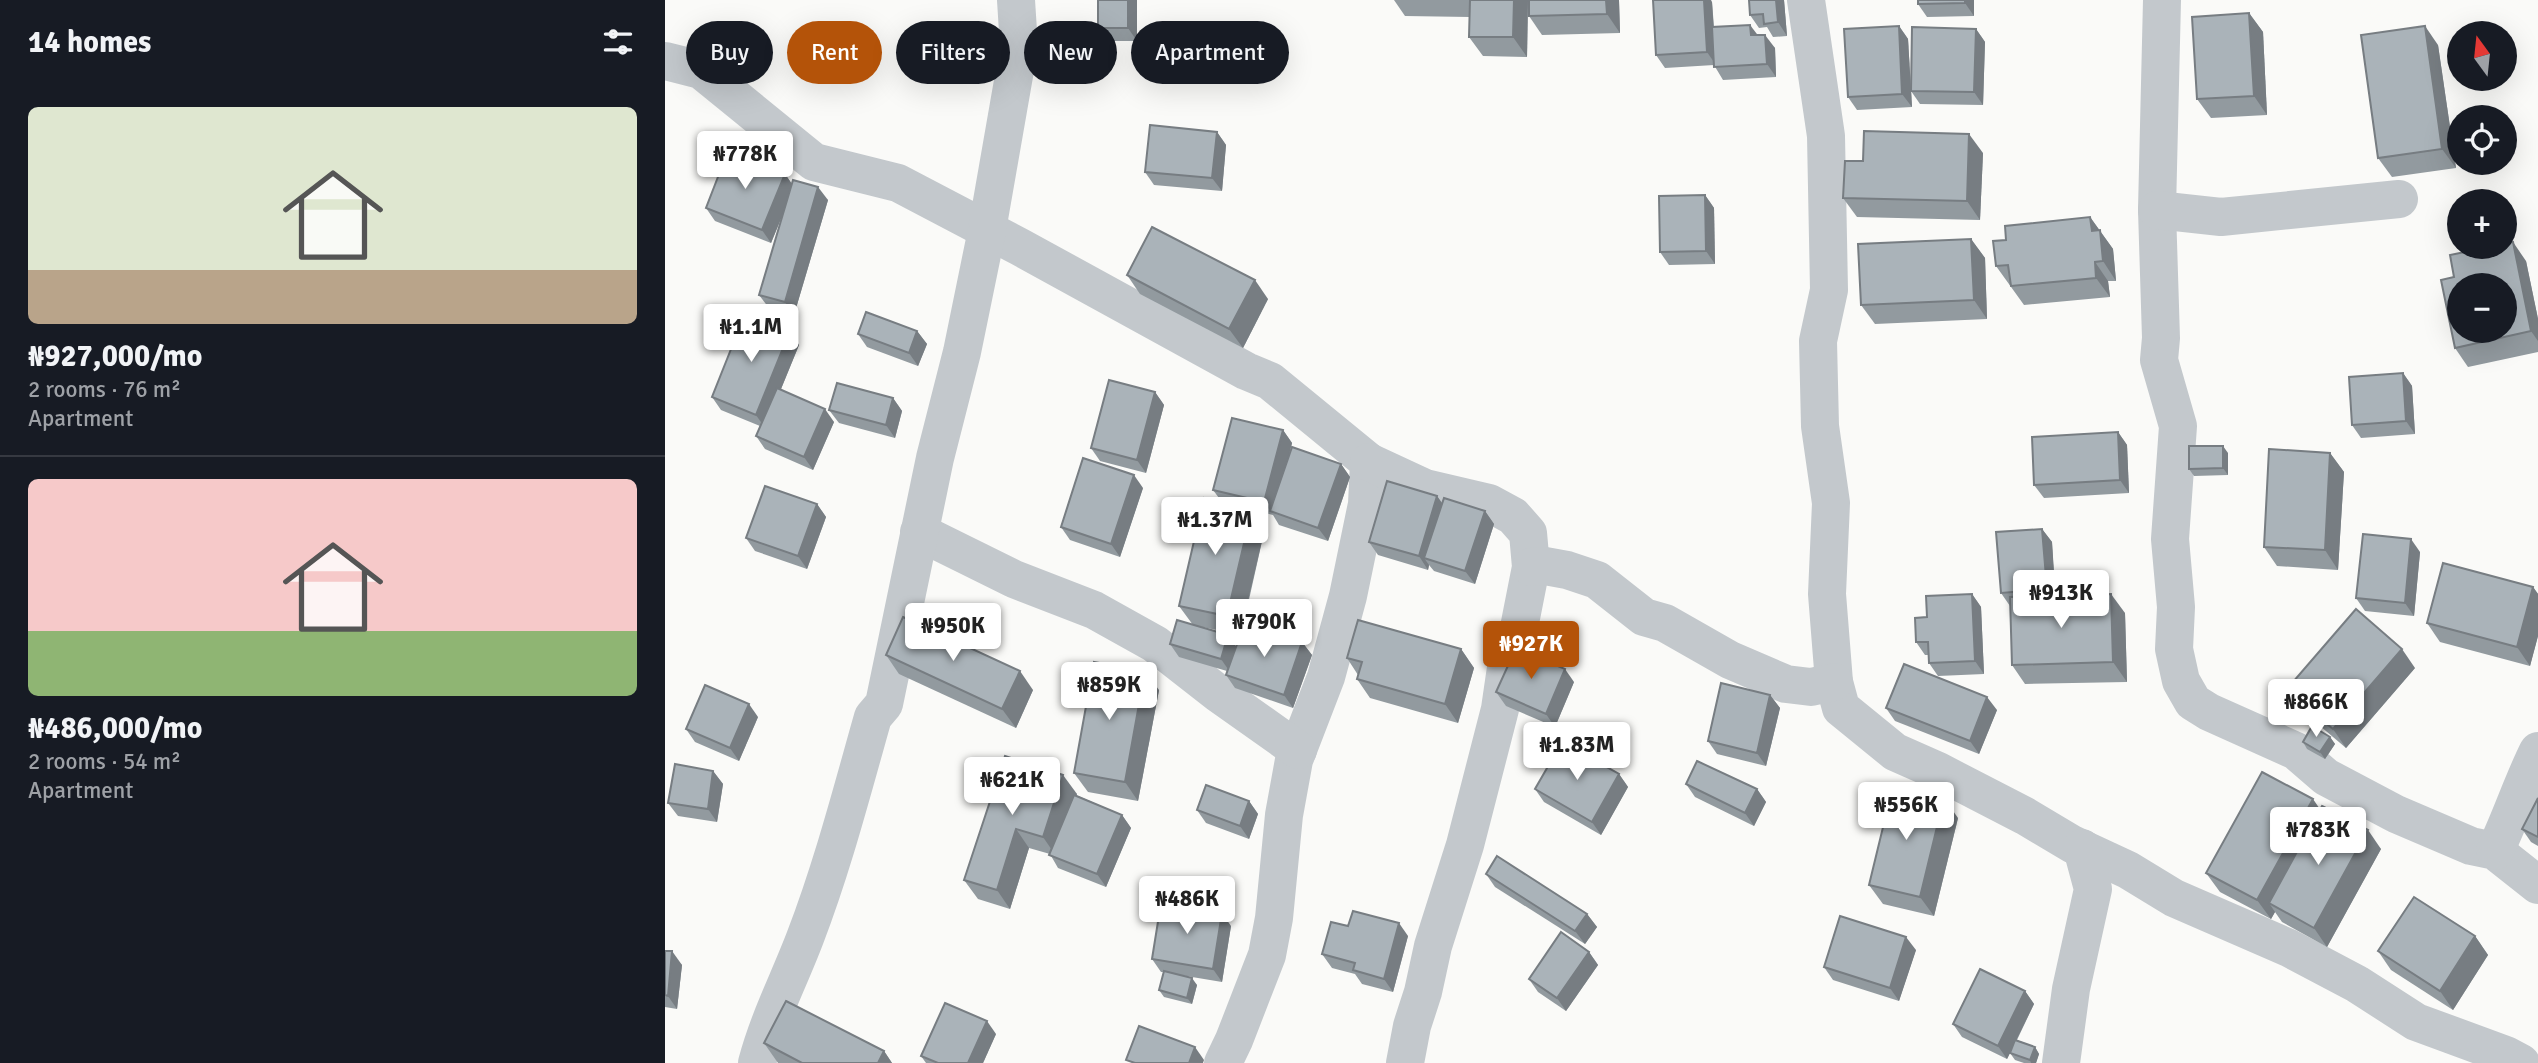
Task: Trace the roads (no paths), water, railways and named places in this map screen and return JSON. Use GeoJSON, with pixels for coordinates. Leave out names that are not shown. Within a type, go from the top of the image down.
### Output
{"type":"FeatureCollection","features":[{"type":"Feature","properties":{"kind":"street"},"geometry":{"type":"LineString","coordinates":[[757,1063],[767,1028],[804,940],[834,855],[873,717],[884,705],[919,532],[962,352],[987,230],[1019,47],[1016,0]]}},
{"type":"Feature","properties":{"kind":"street"},"geometry":{"type":"LineString","coordinates":[[1806,0],[1826,136],[1829,290],[1818,341],[1820,426],[1831,503],[1827,594],[1833,682],[1841,708],[1895,752],[2025,816],[2128,870],[2174,898],[2279,943],[2357,984],[2416,1023],[2506,1055],[2521,1063]]}},
{"type":"Feature","properties":{"kind":"street"},"geometry":{"type":"LineString","coordinates":[[2162,0],[2157,210],[2161,338],[2159,360],[2178,426],[2170,539],[2176,607],[2174,649],[2181,681],[2193,702],[2246,730],[2296,751],[2326,777],[2428,829],[2471,846],[2495,851],[2538,885]]}},
{"type":"Feature","properties":{"kind":"street"},"geometry":{"type":"LineString","coordinates":[[665,61],[701,70],[814,162],[898,183],[1246,371],[1271,381],[1369,463],[1425,488],[1489,503],[1513,516],[1528,533],[1531,567],[1518,633],[1508,654],[1500,709],[1465,845],[1433,946],[1405,1063]]}},
{"type":"Feature","properties":{"kind":"street"},"geometry":{"type":"LineString","coordinates":[[2157,210],[2221,217],[2399,199]]}},
{"type":"Feature","properties":{"kind":"street"},"geometry":{"type":"LineString","coordinates":[[1223,1063],[1267,955],[1275,918],[1284,814],[1294,760],[1326,677],[1348,596],[1367,504],[1369,463]]}},
{"type":"Feature","properties":{"kind":"street"},"geometry":{"type":"LineString","coordinates":[[919,532],[1014,579],[1094,610],[1155,644],[1219,694],[1299,750]]}},
{"type":"Feature","properties":{"kind":"street"},"geometry":{"type":"LineString","coordinates":[[1531,567],[1556,568],[1597,580],[1644,617],[1665,623],[1730,660],[1786,684],[1811,687],[1833,682]]}},
{"type":"Feature","properties":{"kind":"street"},"geometry":{"type":"LineString","coordinates":[[2495,851],[2538,751]]}},
{"type":"Feature","properties":{"kind":"street"},"geometry":{"type":"LineString","coordinates":[[2061,1063],[2071,989],[2093,889],[2082,848]]}}]}
